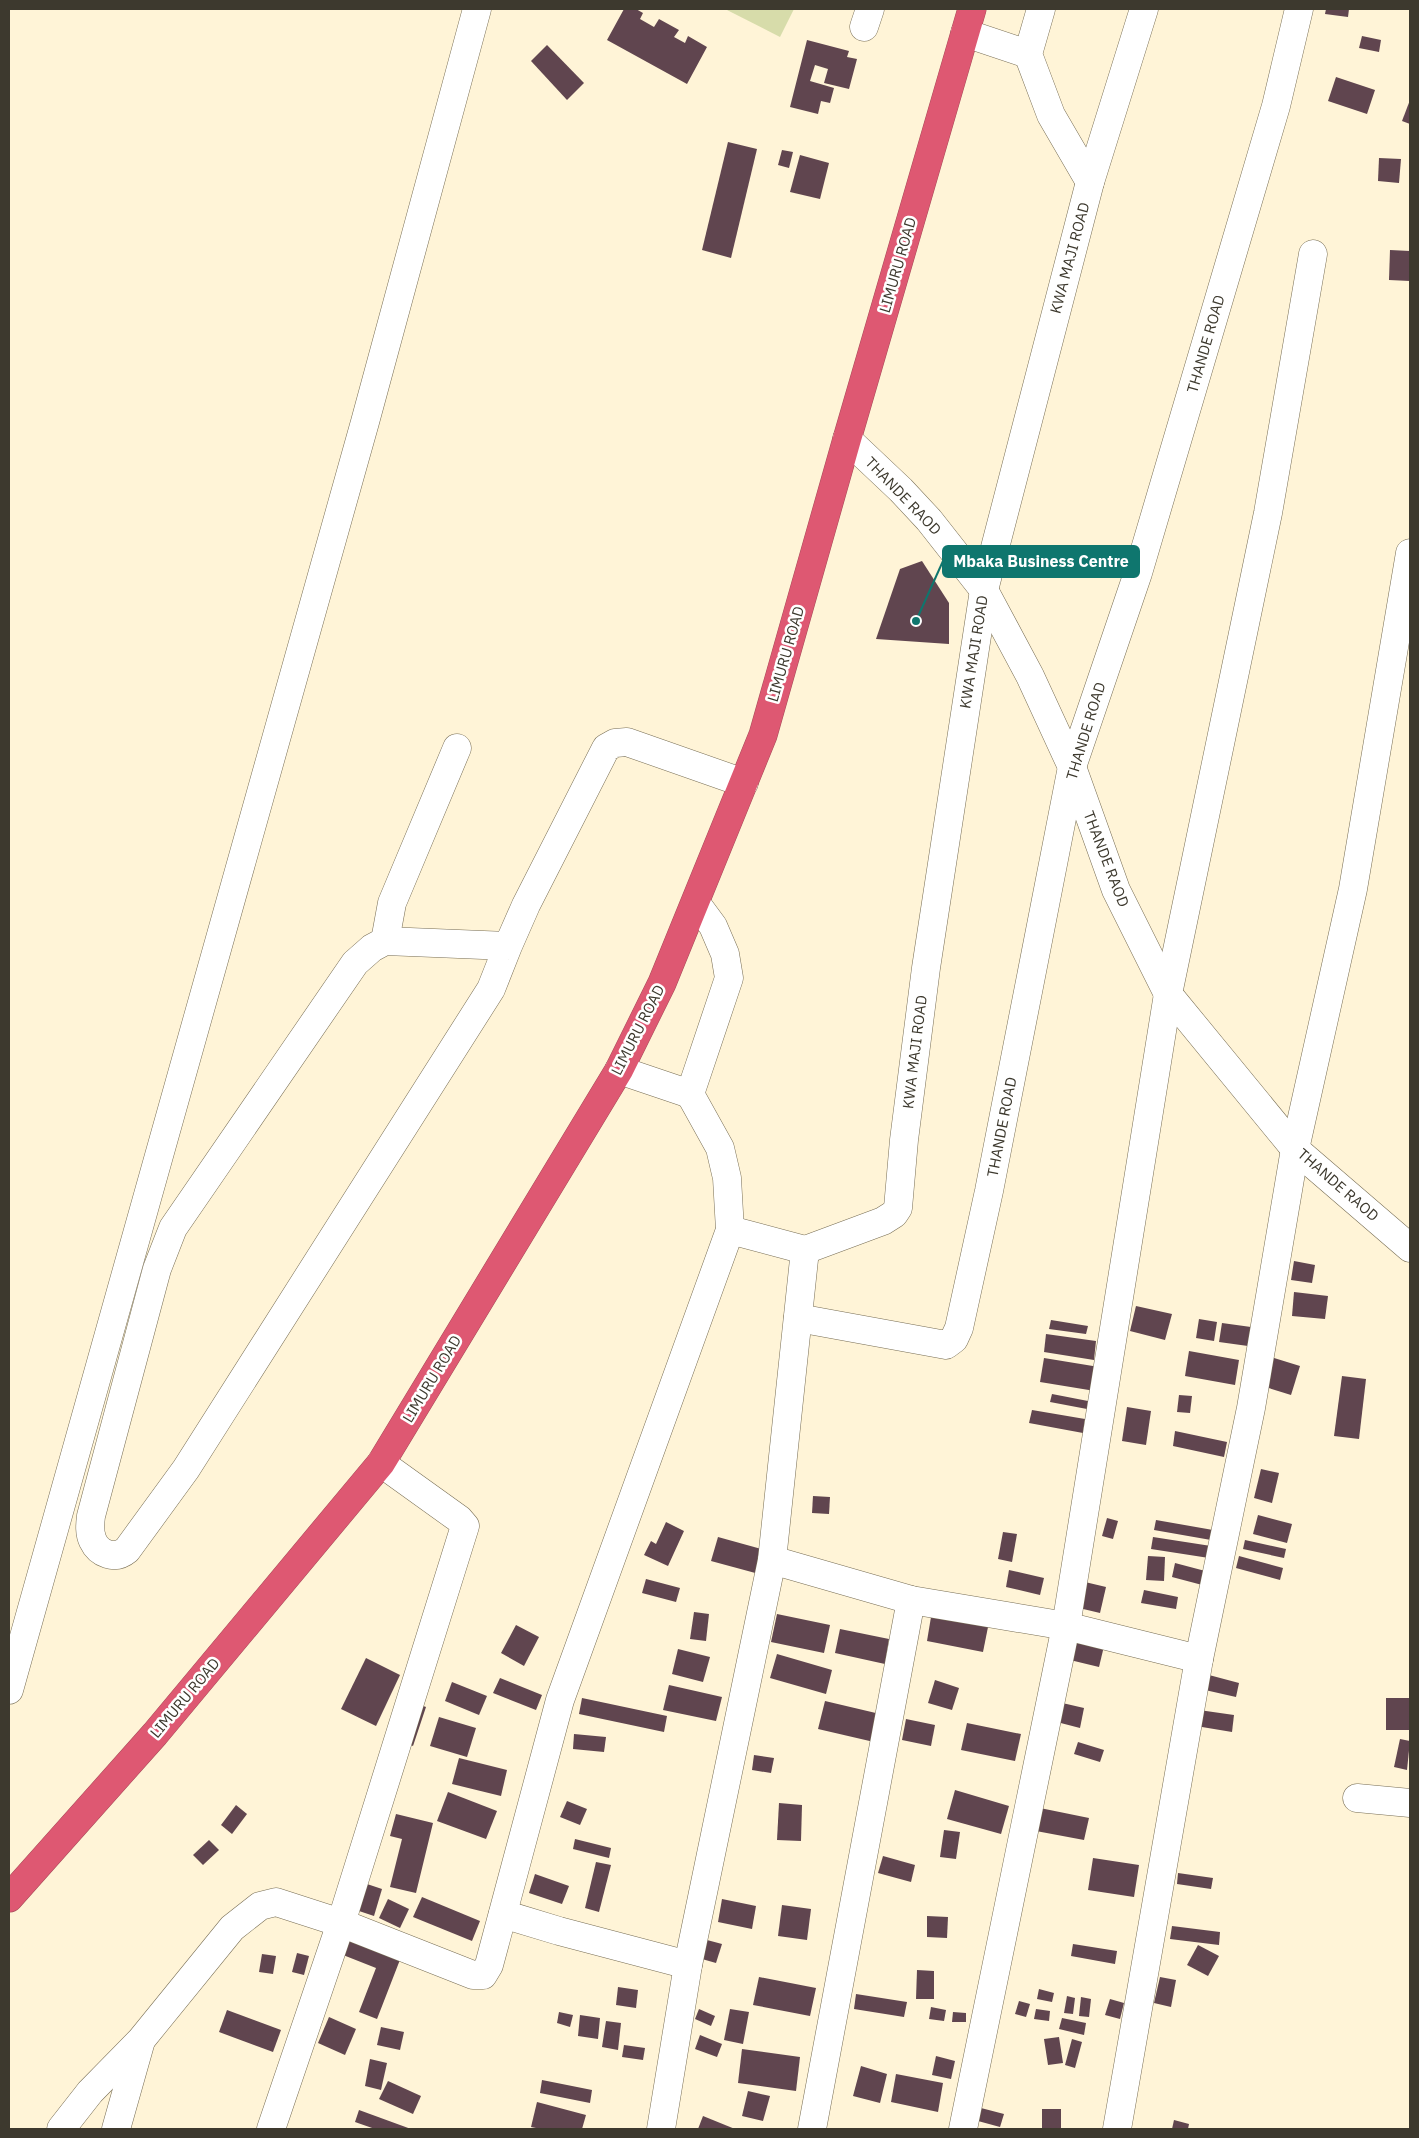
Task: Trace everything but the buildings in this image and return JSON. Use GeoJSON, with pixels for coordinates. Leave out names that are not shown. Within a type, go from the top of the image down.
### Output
{"type":"FeatureCollection","features":[{"type":"Feature","properties":{"kind":"highway","name":"LIMURU ROAD"},"geometry":{"type":"LineString","coordinates":[[9,1898],[155,1734],[382,1463],[619,1070],[662,983],[763,735],[846,439],[969,21]]}},
{"type":"Feature","properties":{"kind":"street"},"geometry":{"type":"LineString","coordinates":[[9,1690],[362,431],[477,9]]}},
{"type":"Feature","properties":{"kind":"street"},"geometry":{"type":"LineString","coordinates":[[1041,9],[1028,54],[1051,115],[1090,182]]}},
{"type":"Feature","properties":{"kind":"street","name":"KWA MAJI ROAD"},"geometry":{"type":"LineString","coordinates":[[805,1250],[883,1221],[894,1214],[898,1208],[904,1140],[926,968],[984,590],[1090,182],[1144,9]]}},
{"type":"Feature","properties":{"kind":"street","name":"THANDE ROAD"},"geometry":{"type":"LineString","coordinates":[[798,1318],[946,1345],[954,1339],[959,1328],[990,1191],[1072,767],[1141,564],[1276,106],[1299,9]]}},
{"type":"Feature","properties":{"kind":"street"},"geometry":{"type":"LineString","coordinates":[[969,21],[1028,54]]}},
{"type":"Feature","properties":{"kind":"street"},"geometry":{"type":"LineString","coordinates":[[962,2129],[1066,1626],[1168,994],[1268,513],[1313,254]]}},
{"type":"Feature","properties":{"kind":"street","name":"THANDE RAOD"},"geometry":{"type":"LineString","coordinates":[[846,439],[901,490],[929,520],[984,590],[1030,676],[1072,767],[1116,890],[1168,994],[1295,1148],[1410,1248]]}},
{"type":"Feature","properties":{"kind":"street"},"geometry":{"type":"LineString","coordinates":[[1117,2129],[1199,1659],[1251,1408],[1295,1148],[1353,889],[1410,553]]}},
{"type":"Feature","properties":{"kind":"street"},"geometry":{"type":"LineString","coordinates":[[508,946],[385,942],[372,948],[355,963],[172,1228],[157,1269],[91,1516],[92,1540],[97,1548],[105,1554],[121,1555],[127,1550],[186,1469],[491,988],[526,905],[606,748],[616,743],[627,742],[744,783]]}},
{"type":"Feature","properties":{"kind":"street"},"geometry":{"type":"LineString","coordinates":[[385,942],[392,902],[458,748]]}},
{"type":"Feature","properties":{"kind":"street"},"geometry":{"type":"LineString","coordinates":[[690,1094],[729,978],[725,954],[713,926],[696,903]]}},
{"type":"Feature","properties":{"kind":"street"},"geometry":{"type":"LineString","coordinates":[[61,2129],[90,2092],[141,2040],[232,1928],[260,1906],[276,1902],[341,1923],[472,1975],[483,1975],[489,1965],[560,1700],[730,1230],[727,1178],[720,1148],[690,1094],[619,1070]]}},
{"type":"Feature","properties":{"kind":"street"},"geometry":{"type":"LineString","coordinates":[[661,2129],[688,1965],[772,1560],[805,1250],[730,1230]]}},
{"type":"Feature","properties":{"kind":"street"},"geometry":{"type":"LineString","coordinates":[[272,2129],[341,1923],[465,1526],[459,1519],[382,1463]]}},
{"type":"Feature","properties":{"kind":"street"},"geometry":{"type":"LineString","coordinates":[[772,1560],[911,1600],[1066,1626],[1199,1659]]}},
{"type":"Feature","properties":{"kind":"street"},"geometry":{"type":"LineString","coordinates":[[812,2129],[911,1600]]}},
{"type":"Feature","properties":{"kind":"street"},"geometry":{"type":"LineString","coordinates":[[1357,1798],[1410,1804]]}},
{"type":"Feature","properties":{"kind":"street"},"geometry":{"type":"LineString","coordinates":[[503,1914],[559,1931],[688,1965]]}},
{"type":"Feature","properties":{"kind":"street"},"geometry":{"type":"LineString","coordinates":[[116,2129],[141,2040]]}},
{"type":"Feature","properties":{"kind":"green space"},"geometry":{"type":"Polygon","coordinates":[[[725,9],[794,9],[780,37],[725,9]]]}},
{"type":"Feature","properties":{"kind":"place","name":"Mbaka Business Centre"},"geometry":{"type":"Point","coordinates":[916,621]}}]}
